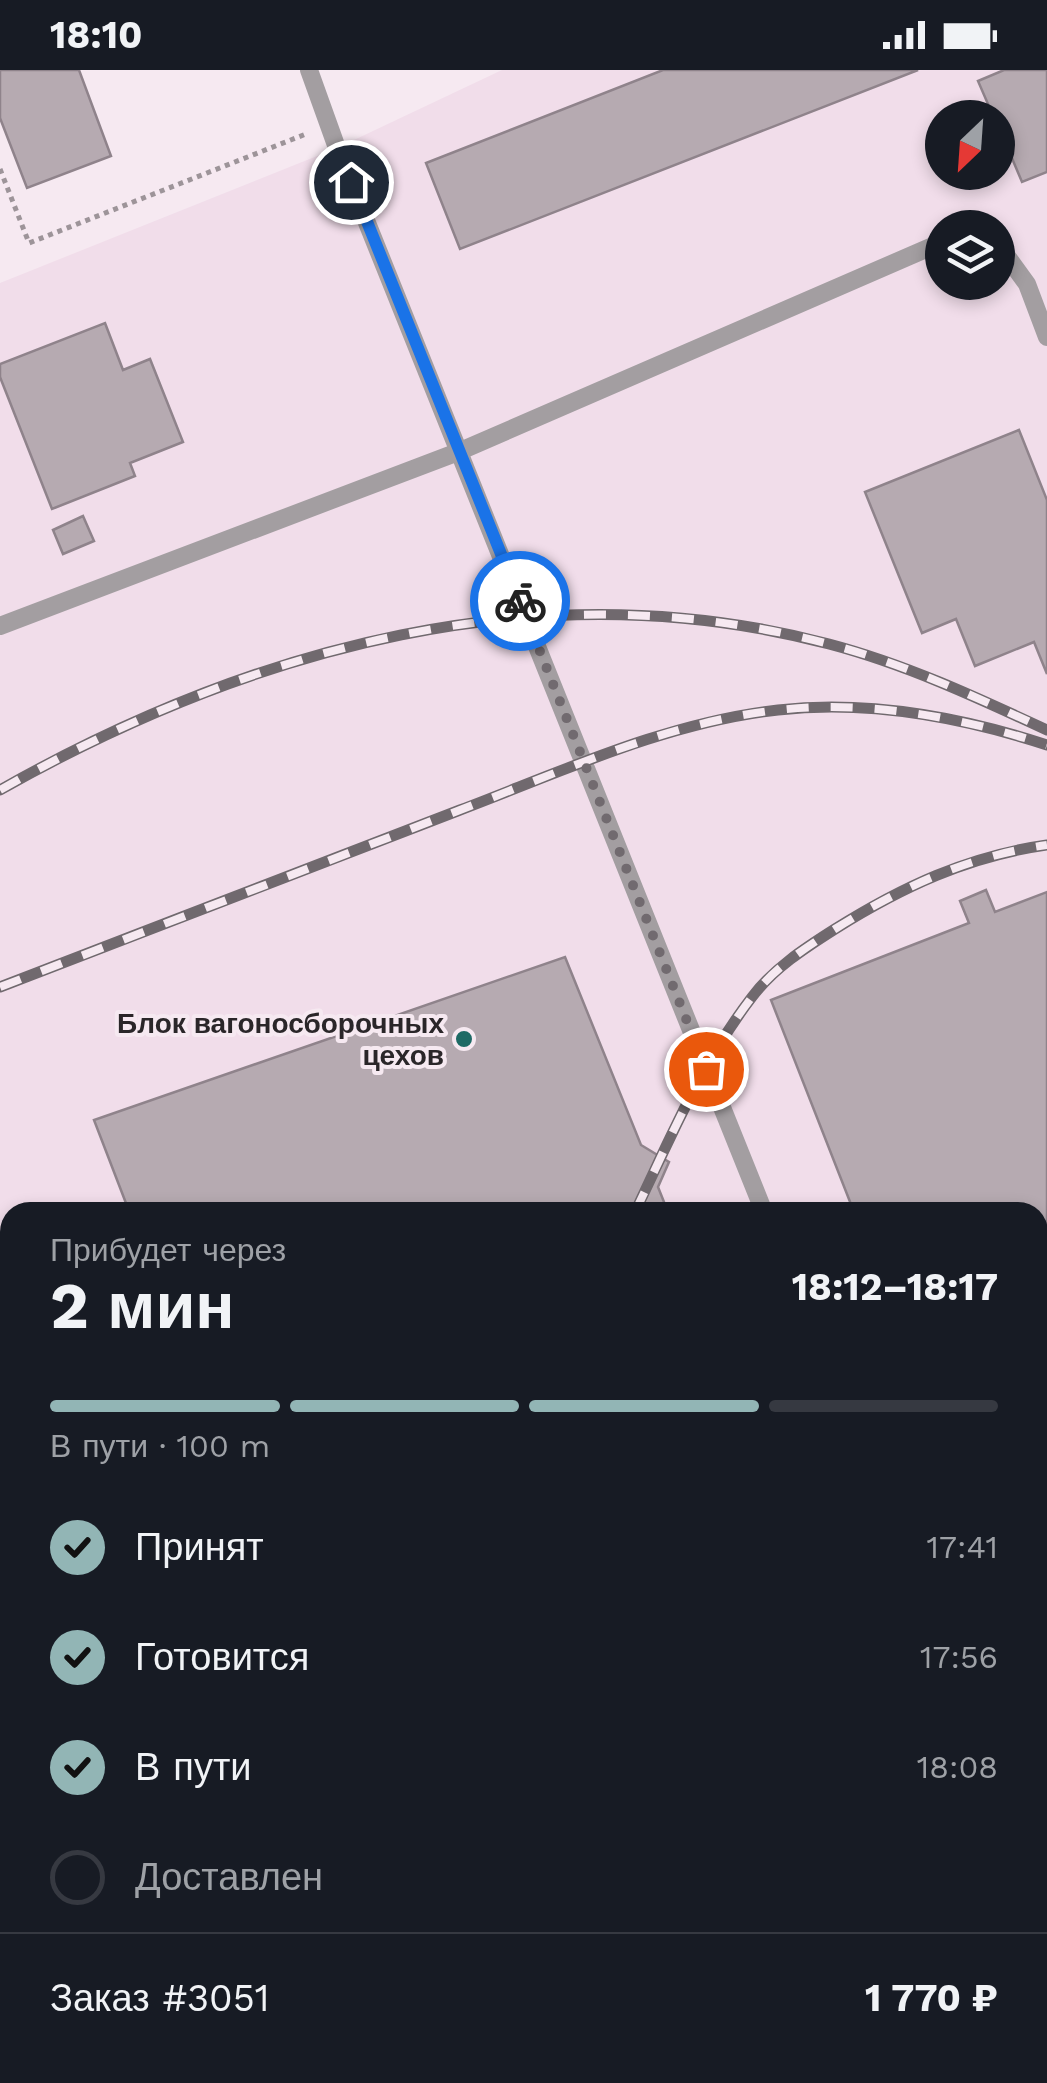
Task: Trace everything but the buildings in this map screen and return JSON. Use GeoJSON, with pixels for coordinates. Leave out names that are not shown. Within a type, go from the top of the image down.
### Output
{"type":"FeatureCollection","features":[{"type":"Feature","properties":{"kind":"lane"},"geometry":{"type":"LineString","coordinates":[[310,70],[337,148],[760,1202]]}},
{"type":"Feature","properties":{"kind":"lane"},"geometry":{"type":"LineString","coordinates":[[0,626],[458,452],[925,249]]}},
{"type":"Feature","properties":{"kind":"lane"},"geometry":{"type":"LineString","coordinates":[[1015,267],[1027,284],[1047,337]]}},
{"type":"Feature","properties":{"kind":"path"},"geometry":{"type":"LineString","coordinates":[[0,169],[30,243],[330,124]]}},
{"type":"Feature","properties":{"kind":"shaded area"},"geometry":{"type":"Polygon","coordinates":[[[502,70],[1047,70],[1047,1202],[0,1202],[0,283],[337,148],[502,70]]]}},
{"type":"Feature","properties":{"kind":"railway"},"geometry":{"type":"LineString","coordinates":[[0,790],[96,740],[196,696],[298,661],[401,635],[507,619],[614,615],[721,623],[829,644],[913,671],[1047,730]]}},
{"type":"Feature","properties":{"kind":"railway"},"geometry":{"type":"LineString","coordinates":[[0,987],[577,764],[696,725],[778,710],[846,707],[948,719],[1047,745]]}},
{"type":"Feature","properties":{"kind":"railway"},"geometry":{"type":"LineString","coordinates":[[640,1202],[718,1048],[752,997],[780,968],[835,929],[936,875],[990,857],[1047,845]]}},
{"type":"Feature","properties":{"kind":"way so far"},"geometry":{"type":"LineString","coordinates":[[520,601],[706,1069]]}},
{"type":"Feature","properties":{"kind":"place","name":"Блок вагоносборочных цехов"},"geometry":{"type":"Point","coordinates":[464,1039]}},
{"type":"Feature","properties":{"kind":"route"},"geometry":{"type":"LineString","coordinates":[[351,182],[520,601]]}}]}
